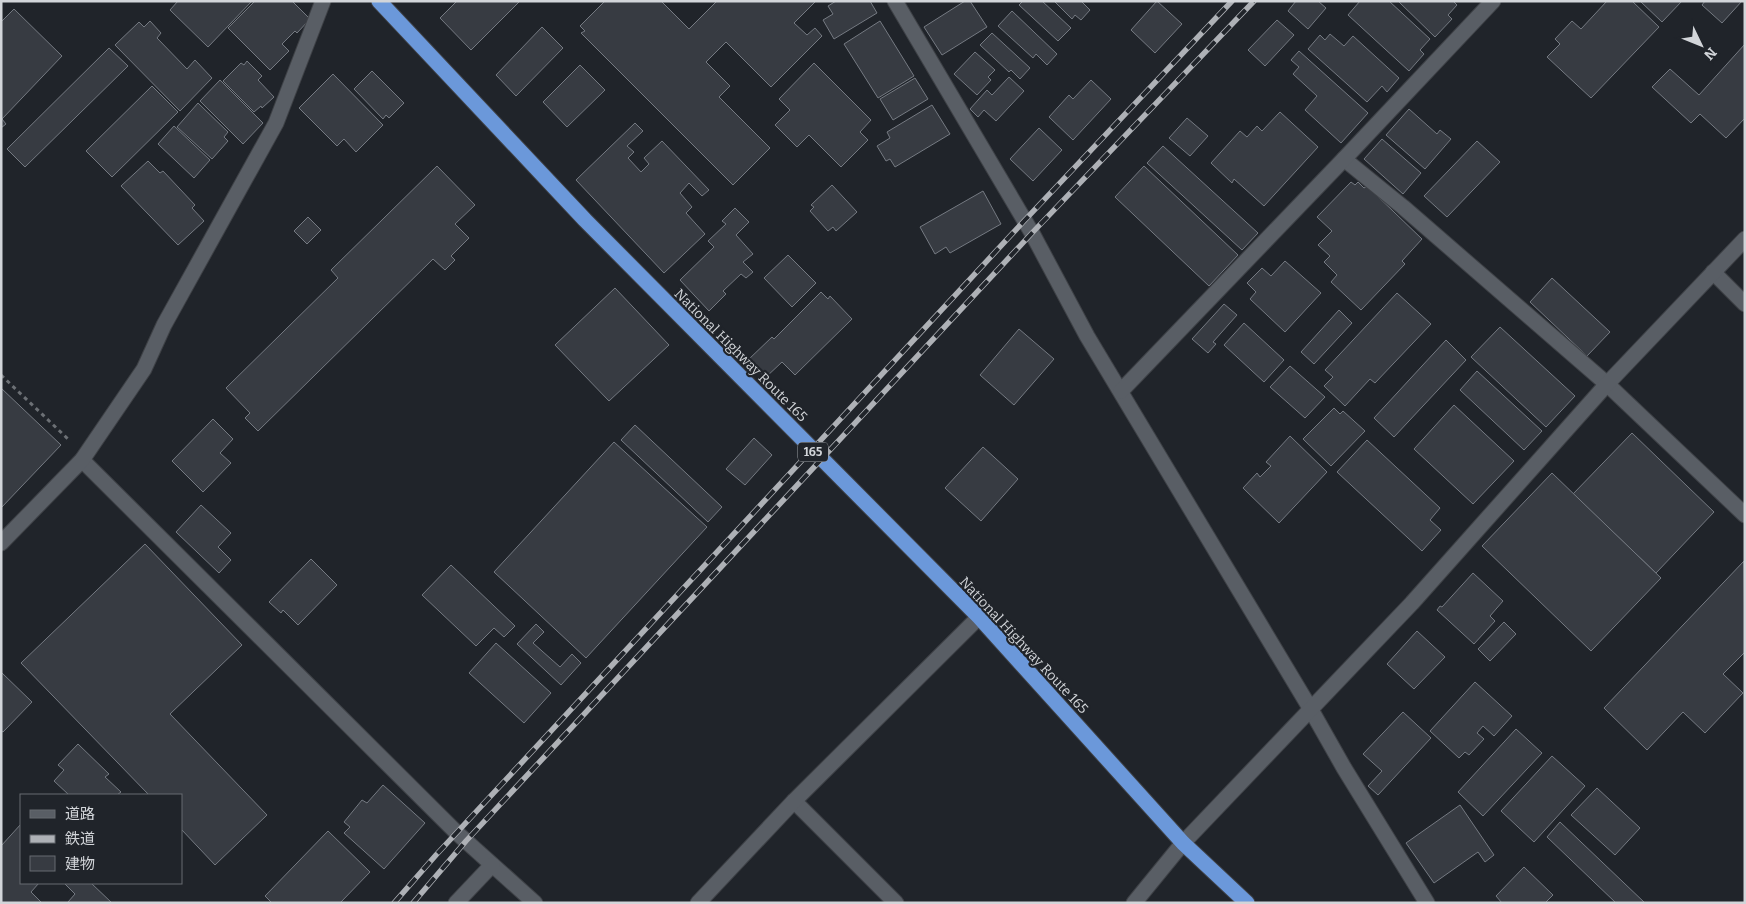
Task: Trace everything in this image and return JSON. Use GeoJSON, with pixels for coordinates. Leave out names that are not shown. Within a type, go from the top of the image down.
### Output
{"type":"FeatureCollection","features":[{"type":"Feature","properties":{"kind":"highway","name":"National Highway Route 165"},"geometry":{"type":"LineString","coordinates":[[378,1],[585,220],[979,617],[1183,843],[1247,903]]}},
{"type":"Feature","properties":{"kind":"street"},"geometry":{"type":"LineString","coordinates":[[1,543],[82,460],[144,369],[169,317],[276,123],[323,1]]}},
{"type":"Feature","properties":{"kind":"street"},"geometry":{"type":"LineString","coordinates":[[895,1],[1032,233],[1087,336],[1344,768],[1427,903]]}},
{"type":"Feature","properties":{"kind":"street"},"geometry":{"type":"LineString","coordinates":[[1121,392],[1344,160],[1493,1]]}},
{"type":"Feature","properties":{"kind":"street"},"geometry":{"type":"LineString","coordinates":[[1344,160],[1404,207],[1607,384],[1745,515]]}},
{"type":"Feature","properties":{"kind":"street"},"geometry":{"type":"LineString","coordinates":[[1134,903],[1183,843],[1412,603],[1607,384],[1745,239]]}},
{"type":"Feature","properties":{"kind":"street"},"geometry":{"type":"LineString","coordinates":[[1713,272],[1745,304]]}},
{"type":"Feature","properties":{"kind":"street"},"geometry":{"type":"LineString","coordinates":[[82,460],[450,826],[535,903]]}},
{"type":"Feature","properties":{"kind":"street"},"geometry":{"type":"LineString","coordinates":[[698,903],[794,801],[979,617]]}},
{"type":"Feature","properties":{"kind":"street"},"geometry":{"type":"LineString","coordinates":[[794,801],[891,901]]}},
{"type":"Feature","properties":{"kind":"street"},"geometry":{"type":"LineString","coordinates":[[456,903],[492,865]]}},
{"type":"Feature","properties":{"kind":"path"},"geometry":{"type":"LineString","coordinates":[[1,375],[70,440],[82,460]]}},
{"type":"Feature","properties":{"kind":"building"},"geometry":{"type":"Polygon","coordinates":[[[178,1],[252,1],[208,47],[170,10],[178,1]]]}},
{"type":"Feature","properties":{"kind":"building"},"geometry":{"type":"Polygon","coordinates":[[[255,1],[292,1],[310,19],[297,33],[295,31],[282,44],[289,51],[270,70],[228,28],[255,1]]]}},
{"type":"Feature","properties":{"kind":"building"},"geometry":{"type":"Polygon","coordinates":[[[457,1],[520,1],[471,50],[440,18],[457,1]]]}},
{"type":"Feature","properties":{"kind":"building"},"geometry":{"type":"Polygon","coordinates":[[[605,1],[661,1],[689,29],[717,1],[816,1],[794,23],[807,35],[815,28],[822,36],[771,87],[726,42],[706,62],[730,86],[719,97],[770,148],[733,185],[581,33],[585,31],[580,26],[605,1]]]}},
{"type":"Feature","properties":{"kind":"building"},"geometry":{"type":"Polygon","coordinates":[[[836,1],[870,1],[877,13],[834,39],[823,20],[833,14],[828,6],[836,1]]]}},
{"type":"Feature","properties":{"kind":"building"},"geometry":{"type":"Polygon","coordinates":[[[965,1],[970,1],[987,27],[942,55],[924,27],[965,1]]]}},
{"type":"Feature","properties":{"kind":"building"},"geometry":{"type":"Polygon","coordinates":[[[1023,1],[1042,1],[1071,28],[1058,41],[1019,5],[1023,1]]]}},
{"type":"Feature","properties":{"kind":"building"},"geometry":{"type":"Polygon","coordinates":[[[1054,1],[1081,1],[1090,10],[1081,20],[1075,15],[1072,19],[1054,1]]]}},
{"type":"Feature","properties":{"kind":"building"},"geometry":{"type":"Polygon","coordinates":[[[1157,1],[1182,24],[1155,53],[1131,30],[1157,1]]]}},
{"type":"Feature","properties":{"kind":"building"},"geometry":{"type":"Polygon","coordinates":[[[1296,1],[1318,1],[1326,8],[1308,29],[1288,11],[1296,1]]]}},
{"type":"Feature","properties":{"kind":"building"},"geometry":{"type":"Polygon","coordinates":[[[1360,1],[1389,1],[1430,39],[1420,50],[1424,54],[1409,71],[1348,15],[1360,1]]]}},
{"type":"Feature","properties":{"kind":"building"},"geometry":{"type":"Polygon","coordinates":[[[1398,1],[1453,1],[1457,5],[1448,15],[1452,19],[1435,37],[1398,1]]]}},
{"type":"Feature","properties":{"kind":"building"},"geometry":{"type":"Polygon","coordinates":[[[1607,1],[1632,1],[1659,27],[1591,98],[1547,57],[1560,44],[1555,39],[1572,21],[1581,29],[1607,1]]]}},
{"type":"Feature","properties":{"kind":"building"},"geometry":{"type":"Polygon","coordinates":[[[1640,1],[1682,1],[1662,22],[1640,1]]]}},
{"type":"Feature","properties":{"kind":"building"},"geometry":{"type":"Polygon","coordinates":[[[1705,1],[1742,1],[1722,23],[1702,5],[1705,1]]]}},
{"type":"Feature","properties":{"kind":"building"},"geometry":{"type":"Polygon","coordinates":[[[14,9],[62,56],[2,119],[6,124],[1,128],[1,22],[14,9]]]}},
{"type":"Feature","properties":{"kind":"building"},"geometry":{"type":"Polygon","coordinates":[[[1012,11],[1057,54],[1047,65],[1036,54],[1033,58],[998,26],[1012,11]]]}},
{"type":"Feature","properties":{"kind":"building"},"geometry":{"type":"Polygon","coordinates":[[[1277,20],[1294,35],[1265,66],[1248,50],[1277,20]]]}},
{"type":"Feature","properties":{"kind":"building"},"geometry":{"type":"Polygon","coordinates":[[[150,21],[161,33],[157,38],[187,69],[195,60],[212,78],[180,111],[115,45],[139,22],[144,27],[150,21]]]}},
{"type":"Feature","properties":{"kind":"building"},"geometry":{"type":"Polygon","coordinates":[[[880,21],[914,76],[878,98],[844,44],[880,21]]]}},
{"type":"Feature","properties":{"kind":"building"},"geometry":{"type":"Polygon","coordinates":[[[542,27],[563,48],[516,96],[496,75],[542,27]]]}},
{"type":"Feature","properties":{"kind":"building"},"geometry":{"type":"Polygon","coordinates":[[[992,33],[1030,68],[1020,79],[1011,70],[1009,72],[980,45],[992,33]]]}},
{"type":"Feature","properties":{"kind":"building"},"geometry":{"type":"Polygon","coordinates":[[[1330,34],[1344,46],[1353,36],[1399,78],[1387,92],[1382,86],[1367,102],[1308,49],[1320,35],[1325,40],[1330,34]]]}},
{"type":"Feature","properties":{"kind":"building"},"geometry":{"type":"Polygon","coordinates":[[[1745,44],[1745,118],[1726,138],[1700,114],[1691,123],[1652,87],[1670,69],[1699,95],[1745,44]]]}},
{"type":"Feature","properties":{"kind":"building"},"geometry":{"type":"Polygon","coordinates":[[[109,48],[128,66],[25,167],[7,149],[109,48]]]}},
{"type":"Feature","properties":{"kind":"building"},"geometry":{"type":"Polygon","coordinates":[[[1299,51],[1368,113],[1341,143],[1305,110],[1317,96],[1293,74],[1299,67],[1291,60],[1299,51]]]}},
{"type":"Feature","properties":{"kind":"building"},"geometry":{"type":"Polygon","coordinates":[[[975,52],[995,70],[988,77],[991,80],[977,95],[954,74],[975,52]]]}},
{"type":"Feature","properties":{"kind":"building"},"geometry":{"type":"Polygon","coordinates":[[[247,61],[262,76],[258,80],[274,97],[262,108],[261,106],[254,112],[223,81],[241,63],[244,65],[247,61]]]}},
{"type":"Feature","properties":{"kind":"building"},"geometry":{"type":"Polygon","coordinates":[[[814,63],[871,120],[860,132],[868,140],[841,167],[809,135],[797,147],[775,125],[790,110],[779,99],[814,63]]]}},
{"type":"Feature","properties":{"kind":"building"},"geometry":{"type":"Polygon","coordinates":[[[580,65],[605,90],[567,127],[543,102],[580,65]]]}},
{"type":"Feature","properties":{"kind":"building"},"geometry":{"type":"Polygon","coordinates":[[[372,71],[404,103],[389,118],[386,115],[383,119],[354,89],[372,71]]]}},
{"type":"Feature","properties":{"kind":"building"},"geometry":{"type":"Polygon","coordinates":[[[333,74],[383,125],[356,152],[344,139],[337,146],[299,108],[333,74]]]}},
{"type":"Feature","properties":{"kind":"building"},"geometry":{"type":"Polygon","coordinates":[[[1009,77],[1024,91],[996,121],[984,110],[978,117],[970,109],[987,90],[992,95],[1009,77]]]}},
{"type":"Feature","properties":{"kind":"building"},"geometry":{"type":"Polygon","coordinates":[[[915,78],[928,99],[893,120],[880,99],[915,78]]]}},
{"type":"Feature","properties":{"kind":"building"},"geometry":{"type":"Polygon","coordinates":[[[220,80],[263,123],[243,144],[200,101],[220,80]]]}},
{"type":"Feature","properties":{"kind":"building"},"geometry":{"type":"Polygon","coordinates":[[[1091,80],[1111,99],[1073,140],[1049,117],[1069,95],[1073,99],[1091,80]]]}},
{"type":"Feature","properties":{"kind":"building"},"geometry":{"type":"Polygon","coordinates":[[[152,86],[178,112],[112,177],[86,151],[152,86]]]}},
{"type":"Feature","properties":{"kind":"building"},"geometry":{"type":"Polygon","coordinates":[[[198,103],[228,132],[224,137],[228,141],[212,159],[177,127],[198,103]]]}},
{"type":"Feature","properties":{"kind":"building"},"geometry":{"type":"Polygon","coordinates":[[[932,105],[950,134],[895,167],[890,159],[886,161],[877,146],[890,138],[887,132],[932,105]]]}},
{"type":"Feature","properties":{"kind":"building"},"geometry":{"type":"Polygon","coordinates":[[[1409,109],[1437,134],[1440,130],[1451,139],[1425,169],[1386,135],[1409,109]]]}},
{"type":"Feature","properties":{"kind":"building"},"geometry":{"type":"Polygon","coordinates":[[[1280,112],[1318,147],[1264,206],[1234,179],[1232,183],[1211,163],[1240,131],[1247,137],[1257,126],[1262,131],[1280,112]]]}},
{"type":"Feature","properties":{"kind":"building"},"geometry":{"type":"Polygon","coordinates":[[[1187,118],[1208,136],[1190,156],[1169,138],[1187,118]]]}},
{"type":"Feature","properties":{"kind":"building"},"geometry":{"type":"Polygon","coordinates":[[[635,123],[643,131],[627,146],[634,152],[628,158],[641,172],[649,164],[644,158],[662,141],[709,190],[702,196],[689,183],[680,193],[692,207],[686,213],[705,234],[664,273],[576,180],[635,123]]]}},
{"type":"Feature","properties":{"kind":"building"},"geometry":{"type":"Polygon","coordinates":[[[174,126],[210,160],[194,178],[158,144],[174,126]]]}},
{"type":"Feature","properties":{"kind":"building"},"geometry":{"type":"Polygon","coordinates":[[[1039,128],[1062,150],[1033,181],[1010,159],[1039,128]]]}},
{"type":"Feature","properties":{"kind":"building"},"geometry":{"type":"Polygon","coordinates":[[[1382,139],[1421,173],[1403,194],[1364,159],[1382,139]]]}},
{"type":"Feature","properties":{"kind":"building"},"geometry":{"type":"Polygon","coordinates":[[[1477,141],[1500,162],[1447,217],[1424,196],[1477,141]]]}},
{"type":"Feature","properties":{"kind":"building"},"geometry":{"type":"Polygon","coordinates":[[[1163,146],[1258,233],[1242,250],[1147,163],[1163,146]]]}},
{"type":"Feature","properties":{"kind":"building"},"geometry":{"type":"Polygon","coordinates":[[[148,161],[160,173],[163,171],[195,205],[192,208],[204,221],[178,245],[121,186],[148,161]]]}},
{"type":"Feature","properties":{"kind":"building"},"geometry":{"type":"Polygon","coordinates":[[[437,166],[475,205],[455,224],[469,238],[451,256],[455,260],[445,270],[433,259],[258,431],[245,418],[250,413],[226,388],[338,278],[331,270],[437,166]]]}},
{"type":"Feature","properties":{"kind":"building"},"geometry":{"type":"Polygon","coordinates":[[[1144,166],[1238,255],[1209,286],[1115,197],[1144,166]]]}},
{"type":"Feature","properties":{"kind":"building"},"geometry":{"type":"Polygon","coordinates":[[[1351,182],[1355,185],[1358,182],[1364,188],[1367,186],[1422,239],[1402,261],[1405,264],[1361,310],[1331,282],[1337,275],[1324,262],[1330,256],[1318,245],[1332,231],[1317,217],[1351,182]]]}},
{"type":"Feature","properties":{"kind":"building"},"geometry":{"type":"Polygon","coordinates":[[[832,185],[857,212],[836,231],[833,227],[828,231],[810,211],[814,207],[811,205],[832,185]]]}},
{"type":"Feature","properties":{"kind":"building"},"geometry":{"type":"Polygon","coordinates":[[[983,191],[1001,224],[950,253],[946,247],[935,254],[920,227],[983,191]]]}},
{"type":"Feature","properties":{"kind":"building"},"geometry":{"type":"Polygon","coordinates":[[[735,208],[749,222],[736,235],[753,254],[743,262],[753,272],[746,278],[741,274],[723,291],[726,294],[709,311],[680,280],[714,247],[708,241],[726,224],[722,221],[735,208]]]}},
{"type":"Feature","properties":{"kind":"building"},"geometry":{"type":"Polygon","coordinates":[[[308,217],[321,230],[307,244],[294,231],[308,217]]]}},
{"type":"Feature","properties":{"kind":"building"},"geometry":{"type":"Polygon","coordinates":[[[788,255],[816,283],[792,307],[764,278],[788,255]]]}},
{"type":"Feature","properties":{"kind":"building"},"geometry":{"type":"Polygon","coordinates":[[[1285,261],[1321,293],[1285,332],[1250,299],[1256,292],[1247,283],[1262,268],[1271,276],[1285,261]]]}},
{"type":"Feature","properties":{"kind":"building"},"geometry":{"type":"Polygon","coordinates":[[[1552,278],[1610,332],[1587,356],[1530,302],[1552,278]]]}},
{"type":"Feature","properties":{"kind":"building"},"geometry":{"type":"Polygon","coordinates":[[[615,288],[669,345],[609,401],[555,345],[615,288]]]}},
{"type":"Feature","properties":{"kind":"building"},"geometry":{"type":"Polygon","coordinates":[[[821,292],[828,299],[830,296],[852,319],[795,375],[782,362],[765,378],[748,360],[772,337],[774,339],[821,292]]]}},
{"type":"Feature","properties":{"kind":"building"},"geometry":{"type":"Polygon","coordinates":[[[1397,293],[1431,324],[1375,383],[1370,379],[1345,406],[1324,386],[1333,377],[1325,370],[1397,293]]]}},
{"type":"Feature","properties":{"kind":"building"},"geometry":{"type":"Polygon","coordinates":[[[1224,304],[1237,315],[1213,342],[1216,344],[1208,353],[1192,339],[1224,304]]]}},
{"type":"Feature","properties":{"kind":"building"},"geometry":{"type":"Polygon","coordinates":[[[1339,310],[1352,323],[1314,364],[1301,352],[1339,310]]]}},
{"type":"Feature","properties":{"kind":"building"},"geometry":{"type":"Polygon","coordinates":[[[1244,323],[1284,360],[1264,382],[1224,345],[1244,323]]]}},
{"type":"Feature","properties":{"kind":"building"},"geometry":{"type":"Polygon","coordinates":[[[1500,327],[1575,396],[1546,427],[1471,357],[1500,327]]]}},
{"type":"Feature","properties":{"kind":"building"},"geometry":{"type":"Polygon","coordinates":[[[1019,329],[1054,359],[1014,405],[980,375],[1019,329]]]}},
{"type":"Feature","properties":{"kind":"building"},"geometry":{"type":"Polygon","coordinates":[[[1446,340],[1466,360],[1394,437],[1374,418],[1446,340]]]}},
{"type":"Feature","properties":{"kind":"building"},"geometry":{"type":"Polygon","coordinates":[[[1290,366],[1325,397],[1305,418],[1270,387],[1290,366]]]}},
{"type":"Feature","properties":{"kind":"building"},"geometry":{"type":"Polygon","coordinates":[[[1477,371],[1542,431],[1524,450],[1460,390],[1477,371]]]}},
{"type":"Feature","properties":{"kind":"building"},"geometry":{"type":"Polygon","coordinates":[[[1,388],[61,445],[1,508],[1,388]]]}},
{"type":"Feature","properties":{"kind":"building"},"geometry":{"type":"Polygon","coordinates":[[[1454,405],[1514,461],[1473,504],[1414,449],[1454,405]]]}},
{"type":"Feature","properties":{"kind":"building"},"geometry":{"type":"Polygon","coordinates":[[[1334,408],[1340,414],[1343,411],[1365,431],[1331,466],[1303,439],[1334,408]]]}},
{"type":"Feature","properties":{"kind":"building"},"geometry":{"type":"Polygon","coordinates":[[[213,419],[233,439],[220,453],[231,463],[203,492],[172,461],[213,419]]]}},
{"type":"Feature","properties":{"kind":"building"},"geometry":{"type":"Polygon","coordinates":[[[635,425],[722,507],[708,522],[621,440],[635,425]]]}},
{"type":"Feature","properties":{"kind":"building"},"geometry":{"type":"Polygon","coordinates":[[[1632,433],[1714,512],[1656,573],[1573,494],[1632,433]]]}},
{"type":"Feature","properties":{"kind":"building"},"geometry":{"type":"Polygon","coordinates":[[[1290,436],[1327,472],[1279,523],[1243,488],[1257,473],[1260,477],[1271,466],[1266,462],[1290,436]]]}},
{"type":"Feature","properties":{"kind":"building"},"geometry":{"type":"Polygon","coordinates":[[[754,438],[772,455],[745,485],[726,469],[754,438]]]}},
{"type":"Feature","properties":{"kind":"building"},"geometry":{"type":"Polygon","coordinates":[[[1367,440],[1440,508],[1430,520],[1441,530],[1422,551],[1337,472],[1367,440]]]}},
{"type":"Feature","properties":{"kind":"building"},"geometry":{"type":"Polygon","coordinates":[[[614,442],[707,527],[586,658],[494,572],[614,442]]]}},
{"type":"Feature","properties":{"kind":"building"},"geometry":{"type":"Polygon","coordinates":[[[983,447],[1018,479],[981,521],[945,488],[983,447]]]}},
{"type":"Feature","properties":{"kind":"building"},"geometry":{"type":"Polygon","coordinates":[[[1552,473],[1661,578],[1591,651],[1482,546],[1552,473]]]}},
{"type":"Feature","properties":{"kind":"building"},"geometry":{"type":"Polygon","coordinates":[[[201,505],[231,533],[218,547],[231,560],[219,573],[176,532],[201,505]]]}},
{"type":"Feature","properties":{"kind":"building"},"geometry":{"type":"Polygon","coordinates":[[[145,544],[242,645],[170,714],[267,815],[215,865],[182,830],[182,794],[148,794],[21,663],[145,544]]]}},
{"type":"Feature","properties":{"kind":"building"},"geometry":{"type":"Polygon","coordinates":[[[311,559],[337,585],[298,625],[283,610],[281,613],[269,602],[311,559]]]}},
{"type":"Feature","properties":{"kind":"building"},"geometry":{"type":"Polygon","coordinates":[[[1744,561],[1745,652],[1723,674],[1743,693],[1705,733],[1683,712],[1647,750],[1604,708],[1744,561]]]}},
{"type":"Feature","properties":{"kind":"building"},"geometry":{"type":"Polygon","coordinates":[[[451,565],[515,626],[504,637],[494,628],[476,646],[422,595],[451,565]]]}},
{"type":"Feature","properties":{"kind":"building"},"geometry":{"type":"Polygon","coordinates":[[[1473,573],[1503,601],[1490,616],[1495,621],[1474,644],[1437,610],[1473,573]]]}},
{"type":"Feature","properties":{"kind":"building"},"geometry":{"type":"Polygon","coordinates":[[[1504,622],[1516,634],[1490,661],[1478,649],[1504,622]]]}},
{"type":"Feature","properties":{"kind":"building"},"geometry":{"type":"Polygon","coordinates":[[[536,624],[544,632],[533,643],[560,667],[572,654],[581,663],[561,685],[517,644],[536,624]]]}},
{"type":"Feature","properties":{"kind":"building"},"geometry":{"type":"Polygon","coordinates":[[[1417,631],[1445,657],[1414,689],[1387,664],[1417,631]]]}},
{"type":"Feature","properties":{"kind":"building"},"geometry":{"type":"Polygon","coordinates":[[[496,643],[551,693],[524,723],[469,673],[496,643]]]}},
{"type":"Feature","properties":{"kind":"building"},"geometry":{"type":"Polygon","coordinates":[[[1,672],[32,702],[3,732],[1,731],[1,672]]]}},
{"type":"Feature","properties":{"kind":"building"},"geometry":{"type":"Polygon","coordinates":[[[1475,682],[1512,716],[1494,736],[1483,726],[1477,733],[1484,739],[1469,755],[1465,752],[1459,758],[1430,731],[1475,682]]]}},
{"type":"Feature","properties":{"kind":"building"},"geometry":{"type":"Polygon","coordinates":[[[1403,712],[1431,738],[1378,795],[1368,786],[1382,771],[1363,754],[1403,712]]]}},
{"type":"Feature","properties":{"kind":"building"},"geometry":{"type":"Polygon","coordinates":[[[1516,729],[1542,753],[1483,816],[1458,792],[1516,729]]]}},
{"type":"Feature","properties":{"kind":"building"},"geometry":{"type":"Polygon","coordinates":[[[78,744],[109,774],[105,777],[121,792],[118,794],[68,794],[54,781],[64,770],[58,765],[78,744]]]}},
{"type":"Feature","properties":{"kind":"building"},"geometry":{"type":"Polygon","coordinates":[[[1552,756],[1585,786],[1534,842],[1501,811],[1552,756]]]}},
{"type":"Feature","properties":{"kind":"building"},"geometry":{"type":"Polygon","coordinates":[[[383,785],[425,823],[384,869],[344,833],[350,827],[344,822],[362,800],[367,803],[383,785]]]}},
{"type":"Feature","properties":{"kind":"building"},"geometry":{"type":"Polygon","coordinates":[[[1597,788],[1640,828],[1615,855],[1571,815],[1597,788]]]}},
{"type":"Feature","properties":{"kind":"building"},"geometry":{"type":"Polygon","coordinates":[[[1460,805],[1494,855],[1485,862],[1478,852],[1434,883],[1406,843],[1460,805]]]}},
{"type":"Feature","properties":{"kind":"building"},"geometry":{"type":"Polygon","coordinates":[[[1560,822],[1645,903],[1616,903],[1547,837],[1560,822]]]}},
{"type":"Feature","properties":{"kind":"building"},"geometry":{"type":"Polygon","coordinates":[[[20,825],[20,884],[38,884],[31,892],[42,903],[1,903],[1,846],[20,825]]]}},
{"type":"Feature","properties":{"kind":"building"},"geometry":{"type":"Polygon","coordinates":[[[328,831],[370,872],[340,903],[272,903],[265,896],[328,831]]]}},
{"type":"Feature","properties":{"kind":"building"},"geometry":{"type":"Polygon","coordinates":[[[1524,867],[1553,895],[1545,903],[1502,903],[1496,896],[1524,867]]]}},
{"type":"Feature","properties":{"kind":"building"},"geometry":{"type":"Polygon","coordinates":[[[65,884],[92,884],[112,903],[69,903],[75,894],[65,884]]]}},
{"type":"Feature","properties":{"kind":"railway"},"geometry":{"type":"LineString","coordinates":[[394,903],[436,855],[1024,221],[1232,1]]}},
{"type":"Feature","properties":{"kind":"railway"},"geometry":{"type":"LineString","coordinates":[[413,903],[466,841],[1032,233],[1254,1]]}}]}
